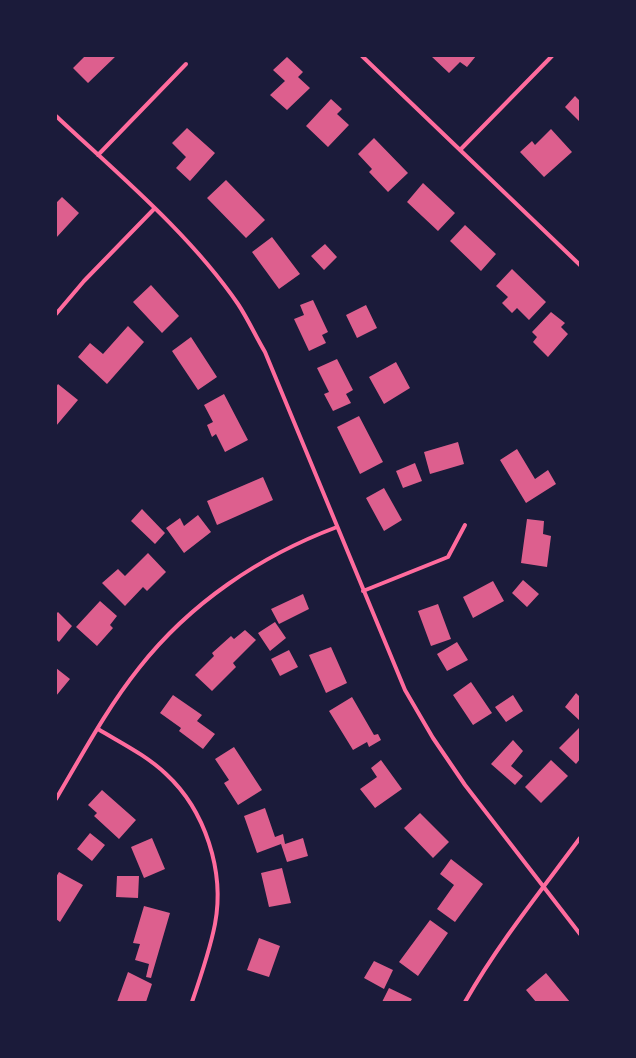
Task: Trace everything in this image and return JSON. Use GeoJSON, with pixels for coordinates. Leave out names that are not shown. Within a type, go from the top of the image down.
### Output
{"type":"FeatureCollection","features":[{"type":"Feature","properties":{"kind":"street"},"geometry":{"type":"LineString","coordinates":[[362,56],[580,265]]}},
{"type":"Feature","properties":{"kind":"street"},"geometry":{"type":"LineString","coordinates":[[460,150],[552,56]]}},
{"type":"Feature","properties":{"kind":"street"},"geometry":{"type":"LineString","coordinates":[[98,155],[186,64]]}},
{"type":"Feature","properties":{"kind":"street"},"geometry":{"type":"LineString","coordinates":[[56,116],[154,209],[205,262],[238,305],[265,352],[405,690],[433,738],[465,786],[580,934]]}},
{"type":"Feature","properties":{"kind":"street"},"geometry":{"type":"LineString","coordinates":[[56,314],[84,281],[154,209]]}},
{"type":"Feature","properties":{"kind":"street"},"geometry":{"type":"LineString","coordinates":[[363,591],[448,558],[465,525]]}},
{"type":"Feature","properties":{"kind":"street"},"geometry":{"type":"LineString","coordinates":[[56,799],[98,729],[139,668],[176,627],[219,589],[267,559],[318,534],[337,527]]}},
{"type":"Feature","properties":{"kind":"street"},"geometry":{"type":"LineString","coordinates":[[98,729],[141,755],[166,774],[188,799],[203,827],[213,858],[218,890],[216,923],[208,954],[192,1002]]}},
{"type":"Feature","properties":{"kind":"street"},"geometry":{"type":"LineString","coordinates":[[465,1002],[484,970],[580,838]]}},
{"type":"Feature","properties":{"kind":"building"},"geometry":{"type":"Polygon","coordinates":[[[85,56],[116,56],[88,83],[73,68],[85,56]]]}},
{"type":"Feature","properties":{"kind":"building"},"geometry":{"type":"Polygon","coordinates":[[[431,56],[476,56],[467,67],[460,62],[449,73],[431,56]]]}},
{"type":"Feature","properties":{"kind":"building"},"geometry":{"type":"Polygon","coordinates":[[[287,57],[303,72],[298,77],[310,88],[287,110],[270,95],[285,81],[273,70],[287,57]]]}},
{"type":"Feature","properties":{"kind":"building"},"geometry":{"type":"Polygon","coordinates":[[[575,96],[580,101],[580,122],[565,107],[575,96]]]}},
{"type":"Feature","properties":{"kind":"building"},"geometry":{"type":"Polygon","coordinates":[[[331,99],[342,109],[337,114],[349,125],[328,147],[306,126],[331,99]]]}},
{"type":"Feature","properties":{"kind":"building"},"geometry":{"type":"Polygon","coordinates":[[[187,128],[215,153],[190,181],[176,168],[186,157],[172,143],[187,128]]]}},
{"type":"Feature","properties":{"kind":"building"},"geometry":{"type":"Polygon","coordinates":[[[551,129],[572,152],[544,177],[520,152],[532,141],[535,145],[551,129]]]}},
{"type":"Feature","properties":{"kind":"building"},"geometry":{"type":"Polygon","coordinates":[[[374,138],[408,173],[388,192],[369,172],[372,169],[358,154],[374,138]]]}},
{"type":"Feature","properties":{"kind":"building"},"geometry":{"type":"Polygon","coordinates":[[[226,180],[265,220],[246,238],[207,198],[226,180]]]}},
{"type":"Feature","properties":{"kind":"building"},"geometry":{"type":"Polygon","coordinates":[[[423,183],[455,213],[438,231],[407,202],[423,183]]]}},
{"type":"Feature","properties":{"kind":"building"},"geometry":{"type":"Polygon","coordinates":[[[62,197],[79,213],[56,238],[56,203],[62,197]]]}},
{"type":"Feature","properties":{"kind":"building"},"geometry":{"type":"Polygon","coordinates":[[[465,225],[496,254],[481,271],[450,241],[465,225]]]}},
{"type":"Feature","properties":{"kind":"building"},"geometry":{"type":"Polygon","coordinates":[[[272,237],[300,274],[279,289],[252,252],[272,237]]]}},
{"type":"Feature","properties":{"kind":"building"},"geometry":{"type":"Polygon","coordinates":[[[325,244],[337,257],[324,270],[311,256],[325,244]]]}},
{"type":"Feature","properties":{"kind":"building"},"geometry":{"type":"Polygon","coordinates":[[[512,269],[546,302],[529,320],[517,308],[512,313],[502,303],[508,297],[496,286],[512,269]]]}},
{"type":"Feature","properties":{"kind":"building"},"geometry":{"type":"Polygon","coordinates":[[[151,285],[179,316],[162,333],[133,302],[151,285]]]}},
{"type":"Feature","properties":{"kind":"building"},"geometry":{"type":"Polygon","coordinates":[[[313,300],[328,332],[322,335],[326,343],[309,351],[294,319],[304,315],[300,305],[313,300]]]}},
{"type":"Feature","properties":{"kind":"building"},"geometry":{"type":"Polygon","coordinates":[[[366,305],[377,328],[357,338],[346,315],[366,305]]]}},
{"type":"Feature","properties":{"kind":"building"},"geometry":{"type":"Polygon","coordinates":[[[551,312],[565,323],[561,327],[568,334],[548,357],[533,342],[537,337],[532,332],[551,312]]]}},
{"type":"Feature","properties":{"kind":"building"},"geometry":{"type":"Polygon","coordinates":[[[128,326],[144,342],[107,384],[78,357],[90,343],[103,354],[128,326]]]}},
{"type":"Feature","properties":{"kind":"building"},"geometry":{"type":"Polygon","coordinates":[[[191,337],[217,377],[198,390],[172,351],[191,337]]]}},
{"type":"Feature","properties":{"kind":"building"},"geometry":{"type":"Polygon","coordinates":[[[337,359],[353,390],[346,394],[351,403],[333,411],[324,394],[329,392],[317,368],[337,359]]]}},
{"type":"Feature","properties":{"kind":"building"},"geometry":{"type":"Polygon","coordinates":[[[396,362],[410,388],[384,404],[369,377],[396,362]]]}},
{"type":"Feature","properties":{"kind":"building"},"geometry":{"type":"Polygon","coordinates":[[[58,384],[78,400],[56,426],[56,387],[58,384]]]}},
{"type":"Feature","properties":{"kind":"building"},"geometry":{"type":"Polygon","coordinates":[[[224,394],[248,440],[225,452],[216,434],[212,437],[207,425],[213,422],[204,405],[224,394]]]}},
{"type":"Feature","properties":{"kind":"building"},"geometry":{"type":"Polygon","coordinates":[[[359,416],[383,462],[360,474],[337,427],[359,416]]]}},
{"type":"Feature","properties":{"kind":"building"},"geometry":{"type":"Polygon","coordinates":[[[458,442],[464,464],[430,474],[424,452],[458,442]]]}},
{"type":"Feature","properties":{"kind":"building"},"geometry":{"type":"Polygon","coordinates":[[[517,449],[535,479],[548,470],[556,484],[526,503],[500,460],[517,449]]]}},
{"type":"Feature","properties":{"kind":"building"},"geometry":{"type":"Polygon","coordinates":[[[415,463],[422,481],[403,488],[396,471],[415,463]]]}},
{"type":"Feature","properties":{"kind":"building"},"geometry":{"type":"Polygon","coordinates":[[[263,477],[273,500],[217,525],[207,501],[263,477]]]}},
{"type":"Feature","properties":{"kind":"building"},"geometry":{"type":"Polygon","coordinates":[[[384,488],[402,520],[384,531],[366,498],[384,488]]]}},
{"type":"Feature","properties":{"kind":"building"},"geometry":{"type":"Polygon","coordinates":[[[142,509],[165,533],[155,544],[131,521],[142,509]]]}},
{"type":"Feature","properties":{"kind":"building"},"geometry":{"type":"Polygon","coordinates":[[[198,515],[211,532],[184,553],[166,528],[180,518],[184,526],[198,515]]]}},
{"type":"Feature","properties":{"kind":"building"},"geometry":{"type":"Polygon","coordinates":[[[527,519],[544,521],[543,534],[551,536],[547,567],[521,563],[527,519]]]}},
{"type":"Feature","properties":{"kind":"building"},"geometry":{"type":"Polygon","coordinates":[[[148,553],[166,572],[147,591],[143,587],[125,606],[102,583],[118,569],[125,576],[148,553]]]}},
{"type":"Feature","properties":{"kind":"building"},"geometry":{"type":"Polygon","coordinates":[[[523,580],[539,594],[527,607],[512,593],[523,580]]]}},
{"type":"Feature","properties":{"kind":"building"},"geometry":{"type":"Polygon","coordinates":[[[493,581],[504,601],[473,618],[463,597],[493,581]]]}},
{"type":"Feature","properties":{"kind":"building"},"geometry":{"type":"Polygon","coordinates":[[[303,594],[309,609],[279,624],[271,609],[303,594]]]}},
{"type":"Feature","properties":{"kind":"building"},"geometry":{"type":"Polygon","coordinates":[[[100,601],[117,616],[110,625],[113,628],[97,646],[76,627],[100,601]]]}},
{"type":"Feature","properties":{"kind":"building"},"geometry":{"type":"Polygon","coordinates":[[[438,604],[451,639],[431,646],[418,611],[438,604]]]}},
{"type":"Feature","properties":{"kind":"building"},"geometry":{"type":"Polygon","coordinates":[[[58,612],[72,626],[59,642],[56,639],[56,614],[58,612]]]}},
{"type":"Feature","properties":{"kind":"building"},"geometry":{"type":"Polygon","coordinates":[[[275,622],[286,638],[270,651],[258,633],[275,622]]]}},
{"type":"Feature","properties":{"kind":"building"},"geometry":{"type":"Polygon","coordinates":[[[245,630],[256,640],[233,663],[236,667],[212,691],[195,675],[214,656],[212,653],[231,636],[234,639],[245,630]]]}},
{"type":"Feature","properties":{"kind":"building"},"geometry":{"type":"Polygon","coordinates":[[[457,642],[468,660],[447,671],[437,654],[457,642]]]}},
{"type":"Feature","properties":{"kind":"building"},"geometry":{"type":"Polygon","coordinates":[[[331,647],[347,683],[326,693],[309,655],[331,647]]]}},
{"type":"Feature","properties":{"kind":"building"},"geometry":{"type":"Polygon","coordinates":[[[289,650],[298,667],[280,676],[271,659],[289,650]]]}},
{"type":"Feature","properties":{"kind":"building"},"geometry":{"type":"Polygon","coordinates":[[[56,668],[70,679],[56,696],[56,668]]]}},
{"type":"Feature","properties":{"kind":"building"},"geometry":{"type":"Polygon","coordinates":[[[471,682],[492,713],[473,725],[453,695],[471,682]]]}},
{"type":"Feature","properties":{"kind":"building"},"geometry":{"type":"Polygon","coordinates":[[[576,693],[580,697],[579,720],[565,707],[576,693]]]}},
{"type":"Feature","properties":{"kind":"building"},"geometry":{"type":"Polygon","coordinates":[[[173,695],[202,715],[197,721],[215,734],[203,749],[179,731],[181,728],[160,713],[173,695]]]}},
{"type":"Feature","properties":{"kind":"building"},"geometry":{"type":"Polygon","coordinates":[[[513,695],[523,711],[506,722],[495,707],[513,695]]]}},
{"type":"Feature","properties":{"kind":"building"},"geometry":{"type":"Polygon","coordinates":[[[352,697],[374,735],[378,734],[381,740],[369,747],[367,742],[353,750],[329,711],[352,697]]]}},
{"type":"Feature","properties":{"kind":"building"},"geometry":{"type":"Polygon","coordinates":[[[580,727],[580,759],[576,764],[559,748],[580,727]]]}},
{"type":"Feature","properties":{"kind":"building"},"geometry":{"type":"Polygon","coordinates":[[[513,740],[523,751],[511,766],[523,776],[515,785],[491,764],[513,740]]]}},
{"type":"Feature","properties":{"kind":"building"},"geometry":{"type":"Polygon","coordinates":[[[234,747],[262,790],[238,805],[224,783],[229,780],[215,759],[234,747]]]}},
{"type":"Feature","properties":{"kind":"building"},"geometry":{"type":"Polygon","coordinates":[[[381,760],[402,789],[375,808],[360,789],[377,777],[371,768],[381,760]]]}},
{"type":"Feature","properties":{"kind":"building"},"geometry":{"type":"Polygon","coordinates":[[[551,760],[568,776],[541,803],[525,787],[551,760]]]}},
{"type":"Feature","properties":{"kind":"building"},"geometry":{"type":"Polygon","coordinates":[[[102,790],[136,820],[119,839],[94,816],[97,813],[88,805],[102,790]]]}},
{"type":"Feature","properties":{"kind":"building"},"geometry":{"type":"Polygon","coordinates":[[[265,808],[275,837],[283,834],[285,844],[303,838],[308,856],[287,862],[281,844],[257,853],[244,816],[265,808]]]}},
{"type":"Feature","properties":{"kind":"building"},"geometry":{"type":"Polygon","coordinates":[[[420,813],[449,842],[433,858],[404,828],[420,813]]]}},
{"type":"Feature","properties":{"kind":"building"},"geometry":{"type":"Polygon","coordinates":[[[90,833],[105,845],[92,861],[77,849],[90,833]]]}},
{"type":"Feature","properties":{"kind":"building"},"geometry":{"type":"Polygon","coordinates":[[[152,838],[165,869],[144,878],[131,847],[152,838]]]}},
{"type":"Feature","properties":{"kind":"building"},"geometry":{"type":"Polygon","coordinates":[[[451,859],[483,884],[455,922],[437,909],[454,885],[440,874],[451,859]]]}},
{"type":"Feature","properties":{"kind":"building"},"geometry":{"type":"Polygon","coordinates":[[[282,868],[291,903],[269,907],[261,873],[282,868]]]}},
{"type":"Feature","properties":{"kind":"building"},"geometry":{"type":"Polygon","coordinates":[[[59,872],[83,885],[60,922],[56,919],[56,877],[59,872]]]}},
{"type":"Feature","properties":{"kind":"building"},"geometry":{"type":"Polygon","coordinates":[[[117,876],[139,876],[138,898],[116,897],[117,876]]]}},
{"type":"Feature","properties":{"kind":"building"},"geometry":{"type":"Polygon","coordinates":[[[144,906],[170,913],[151,978],[146,977],[149,964],[135,960],[140,944],[133,943],[144,906]]]}},
{"type":"Feature","properties":{"kind":"building"},"geometry":{"type":"Polygon","coordinates":[[[430,920],[448,933],[418,976],[399,962],[430,920]]]}},
{"type":"Feature","properties":{"kind":"building"},"geometry":{"type":"Polygon","coordinates":[[[259,938],[280,946],[269,977],[247,970],[259,938]]]}},
{"type":"Feature","properties":{"kind":"building"},"geometry":{"type":"Polygon","coordinates":[[[374,961],[393,970],[384,989],[364,978],[374,961]]]}},
{"type":"Feature","properties":{"kind":"building"},"geometry":{"type":"Polygon","coordinates":[[[128,972],[152,984],[146,1002],[117,1002],[128,972]]]}},
{"type":"Feature","properties":{"kind":"building"},"geometry":{"type":"Polygon","coordinates":[[[546,973],[570,1002],[536,1002],[526,990],[546,973]]]}},
{"type":"Feature","properties":{"kind":"building"},"geometry":{"type":"Polygon","coordinates":[[[389,988],[412,999],[410,1002],[382,1002],[389,988]]]}}]}
